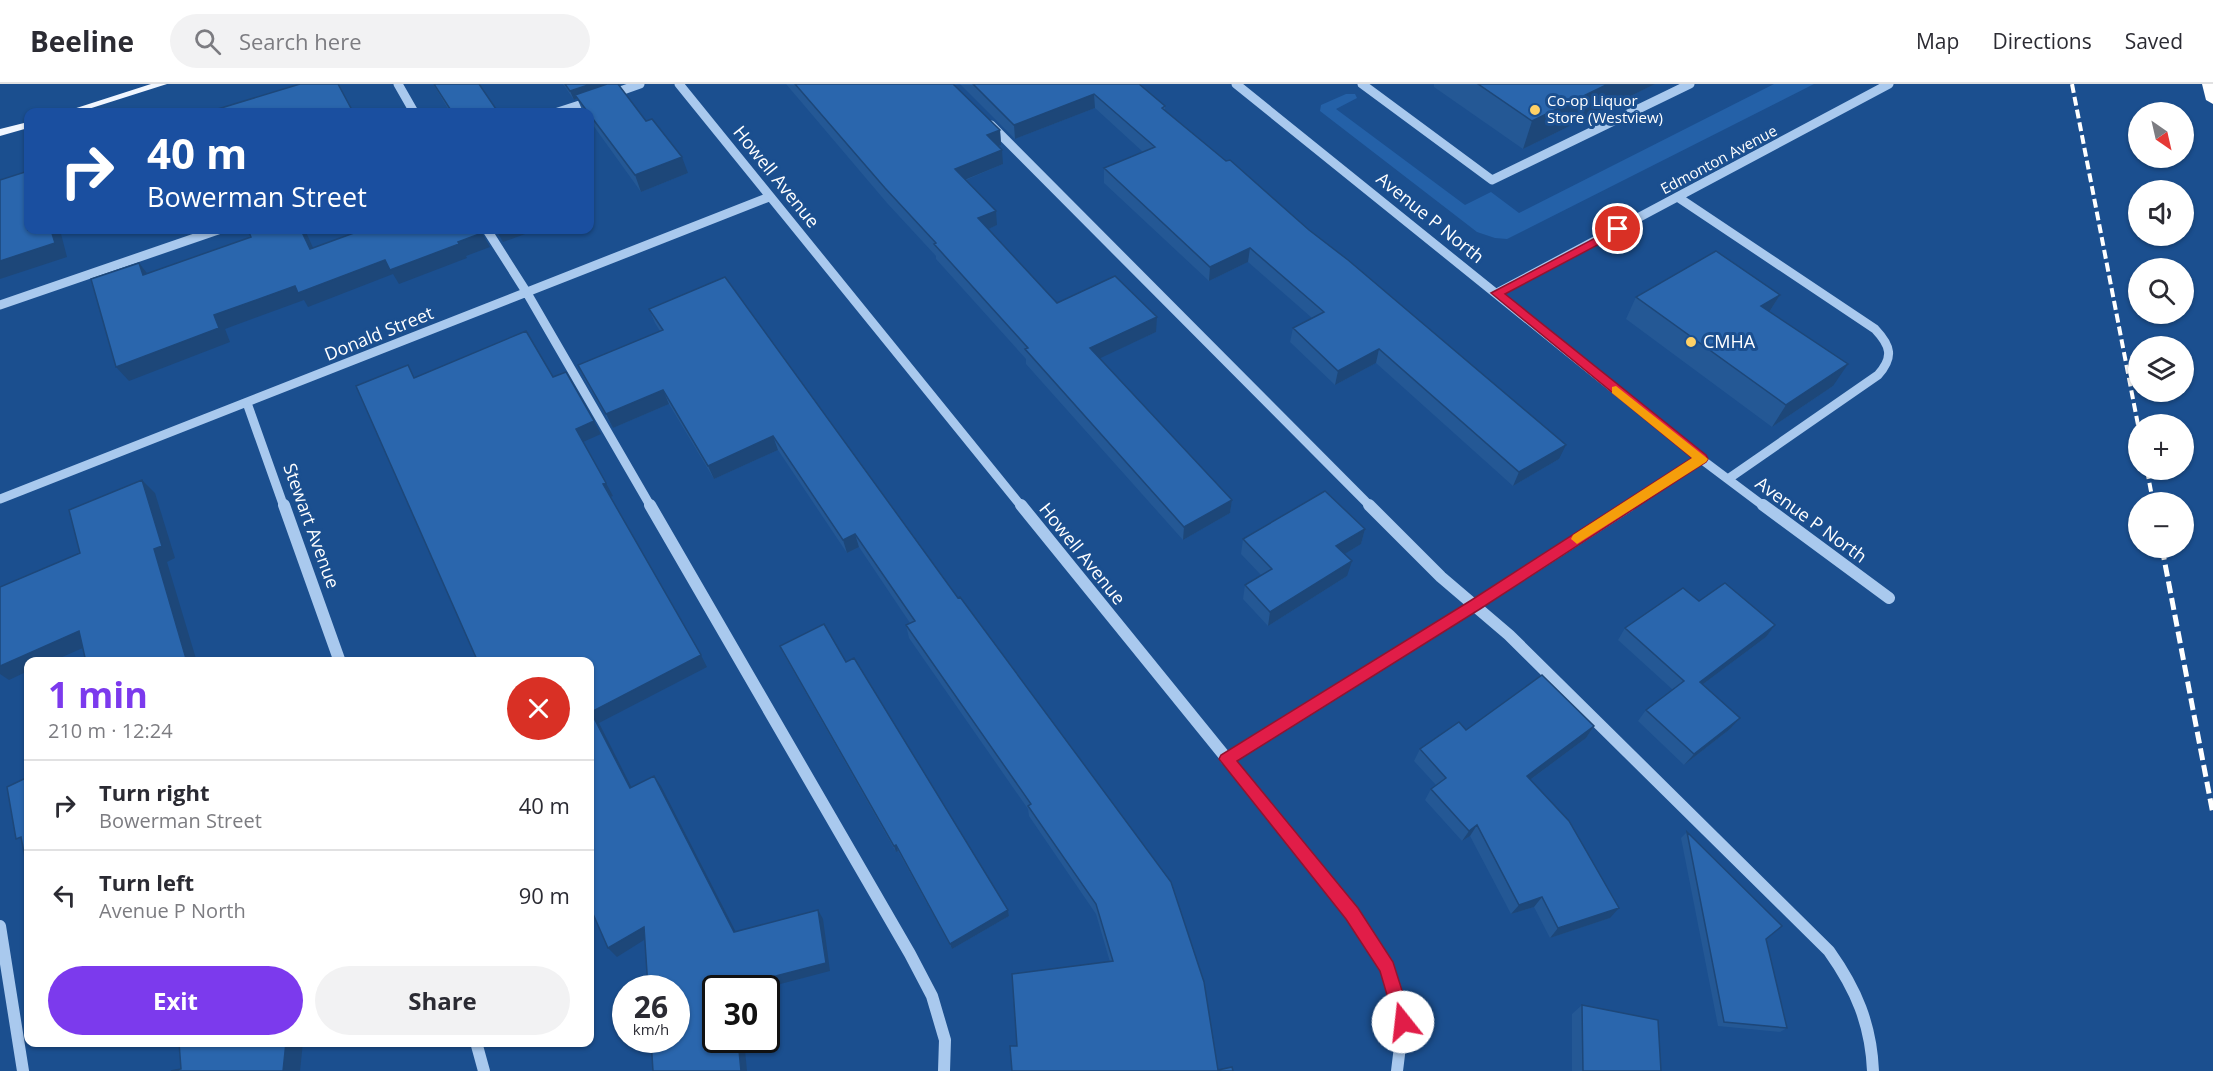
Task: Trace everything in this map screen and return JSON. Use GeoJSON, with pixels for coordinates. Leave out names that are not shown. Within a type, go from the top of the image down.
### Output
{"type":"FeatureCollection","features":[{"type":"Feature","properties":{"kind":"highway"},"geometry":{"type":"LineString","coordinates":[[2208,84],[2213,100]]}},
{"type":"Feature","properties":{"kind":"main road"},"geometry":{"type":"LineString","coordinates":[[82,108],[162,84]]}},
{"type":"Feature","properties":{"kind":"main road"},"geometry":{"type":"LineString","coordinates":[[0,134],[24,126]]}},
{"type":"Feature","properties":{"kind":"street"},"geometry":{"type":"LineString","coordinates":[[398,84],[412,108]]}},
{"type":"Feature","properties":{"kind":"street"},"geometry":{"type":"LineString","coordinates":[[570,108],[640,84]]}},
{"type":"Feature","properties":{"kind":"street","name":"Howell Avenue"},"geometry":{"type":"LineString","coordinates":[[679,84],[1352,913],[1387,968],[1403,1022],[1397,1071]]}},
{"type":"Feature","properties":{"kind":"street","name":"Avenue P North"},"geometry":{"type":"LineString","coordinates":[[1236,84],[1701,459],[1889,598]]}},
{"type":"Feature","properties":{"kind":"street"},"geometry":{"type":"LineString","coordinates":[[1362,84],[1492,180],[1690,84]]}},
{"type":"Feature","properties":{"kind":"street","name":"Edmonton Avenue"},"geometry":{"type":"LineString","coordinates":[[1497,293],[1889,84]]}},
{"type":"Feature","properties":{"kind":"street"},"geometry":{"type":"LineString","coordinates":[[984,118],[1441,577],[1517,643],[1829,951],[1852,981],[1868,1019],[1873,1071]]}},
{"type":"Feature","properties":{"kind":"street","name":"Donald Street"},"geometry":{"type":"LineString","coordinates":[[0,499],[769,196]]}},
{"type":"Feature","properties":{"kind":"street"},"geometry":{"type":"LineString","coordinates":[[1679,198],[1875,329],[1886,339],[1891,350],[1891,361],[1878,375],[1728,479]]}},
{"type":"Feature","properties":{"kind":"street"},"geometry":{"type":"LineString","coordinates":[[0,305],[206,234]]}},
{"type":"Feature","properties":{"kind":"street"},"geometry":{"type":"LineString","coordinates":[[490,234],[527,293],[915,964],[932,996],[945,1040],[944,1071]]}},
{"type":"Feature","properties":{"kind":"street","name":"Stewart Avenue"},"geometry":{"type":"LineString","coordinates":[[247,403],[338,657]]}},
{"type":"Feature","properties":{"kind":"street"},"geometry":{"type":"LineString","coordinates":[[1226,759],[1475,605],[1701,459]]}},
{"type":"Feature","properties":{"kind":"street"},"geometry":{"type":"LineString","coordinates":[[0,926],[23,1071]]}},
{"type":"Feature","properties":{"kind":"street"},"geometry":{"type":"LineString","coordinates":[[477,1047],[484,1071]]}},
{"type":"Feature","properties":{"kind":"shaded area"},"geometry":{"type":"Polygon","coordinates":[[[1774,84],[1814,84],[1507,239],[1477,232],[1320,111],[1321,105],[1346,94],[1355,94],[1357,98],[1336,109],[1465,205],[1491,192],[1519,213],[1774,84]]]}},
{"type":"Feature","properties":{"kind":"building"},"geometry":{"type":"Polygon","coordinates":[[[300,84],[338,84],[351,108],[221,108],[300,84]]]}},
{"type":"Feature","properties":{"kind":"building"},"geometry":{"type":"Polygon","coordinates":[[[434,84],[479,84],[495,108],[449,108],[434,84]]]}},
{"type":"Feature","properties":{"kind":"building"},"geometry":{"type":"Polygon","coordinates":[[[565,84],[591,84],[570,91],[565,84]]]}},
{"type":"Feature","properties":{"kind":"building"},"geometry":{"type":"Polygon","coordinates":[[[607,84],[618,84],[646,121],[652,119],[682,157],[635,175],[594,120],[594,108],[585,108],[575,95],[607,84]]]}},
{"type":"Feature","properties":{"kind":"building"},"geometry":{"type":"Polygon","coordinates":[[[795,84],[953,84],[1000,130],[987,135],[1002,150],[955,169],[996,211],[978,218],[1057,303],[1115,276],[1157,317],[1090,348],[1232,500],[1184,527],[1025,349],[1028,348],[795,84]]]}},
{"type":"Feature","properties":{"kind":"building"},"geometry":{"type":"Polygon","coordinates":[[[973,84],[1139,84],[1165,106],[1162,108],[1226,161],[1230,160],[1309,230],[1348,260],[1566,445],[1519,472],[1379,349],[1338,371],[1293,328],[1324,312],[1250,248],[1210,267],[1104,168],[1155,147],[1094,94],[1014,125],[973,84]]]}},
{"type":"Feature","properties":{"kind":"building"},"geometry":{"type":"Polygon","coordinates":[[[1478,84],[1608,84],[1532,121],[1478,84]]]}},
{"type":"Feature","properties":{"kind":"building"},"geometry":{"type":"Polygon","coordinates":[[[24,172],[24,234],[52,234],[55,243],[0,261],[0,180],[24,172]]]}},
{"type":"Feature","properties":{"kind":"building"},"geometry":{"type":"Polygon","coordinates":[[[250,234],[303,234],[310,249],[351,234],[479,234],[390,270],[385,260],[298,293],[295,286],[214,315],[219,328],[116,367],[91,279],[139,263],[143,275],[251,237],[250,234]]]}},
{"type":"Feature","properties":{"kind":"building"},"geometry":{"type":"Polygon","coordinates":[[[1716,251],[1780,295],[1761,306],[1848,364],[1786,405],[1636,297],[1716,251]]]}},
{"type":"Feature","properties":{"kind":"building"},"geometry":{"type":"Polygon","coordinates":[[[725,277],[958,598],[960,597],[1171,882],[1204,982],[1218,1070],[1232,1067],[1233,1071],[1012,1071],[1010,1046],[1017,1046],[1012,974],[1113,961],[1096,904],[1028,806],[1031,804],[906,625],[915,621],[855,534],[843,540],[773,436],[708,466],[663,390],[606,414],[578,365],[663,330],[649,309],[725,277]]]}},
{"type":"Feature","properties":{"kind":"building"},"geometry":{"type":"Polygon","coordinates":[[[526,331],[553,377],[566,372],[594,421],[576,429],[606,483],[603,484],[701,655],[594,710],[594,657],[476,657],[356,386],[408,365],[414,378],[526,331]]]}},
{"type":"Feature","properties":{"kind":"building"},"geometry":{"type":"Polygon","coordinates":[[[142,480],[162,546],[154,549],[186,657],[85,657],[79,631],[0,666],[0,587],[80,553],[69,510],[142,480]]]}},
{"type":"Feature","properties":{"kind":"building"},"geometry":{"type":"Polygon","coordinates":[[[1325,491],[1365,529],[1336,546],[1352,561],[1270,612],[1245,585],[1272,569],[1243,539],[1325,491]]]}},
{"type":"Feature","properties":{"kind":"building"},"geometry":{"type":"Polygon","coordinates":[[[1725,583],[1775,625],[1700,682],[1740,718],[1694,754],[1646,710],[1684,681],[1625,628],[1683,588],[1699,601],[1725,583]]]}},
{"type":"Feature","properties":{"kind":"building"},"geometry":{"type":"Polygon","coordinates":[[[824,624],[846,662],[854,658],[1008,910],[950,944],[896,845],[894,846],[780,646],[824,624]]]}},
{"type":"Feature","properties":{"kind":"building"},"geometry":{"type":"Polygon","coordinates":[[[1542,675],[1594,726],[1527,776],[1569,821],[1619,908],[1558,928],[1542,897],[1519,905],[1477,825],[1469,831],[1431,789],[1446,778],[1420,749],[1459,722],[1466,730],[1542,675]]]}},
{"type":"Feature","properties":{"kind":"building"},"geometry":{"type":"Polygon","coordinates":[[[594,718],[630,788],[654,776],[734,932],[818,910],[826,963],[780,975],[702,975],[702,1053],[739,1053],[741,1071],[653,1071],[652,1053],[690,1053],[690,975],[647,975],[644,927],[608,948],[594,916],[594,718]]]}},
{"type":"Feature","properties":{"kind":"building"},"geometry":{"type":"Polygon","coordinates":[[[24,779],[24,852],[21,837],[16,839],[7,787],[24,779]]]}},
{"type":"Feature","properties":{"kind":"building"},"geometry":{"type":"Polygon","coordinates":[[[1687,832],[1782,926],[1766,939],[1787,1028],[1724,1022],[1687,832]]]}},
{"type":"Feature","properties":{"kind":"building"},"geometry":{"type":"Polygon","coordinates":[[[1582,1005],[1658,1020],[1661,1071],[1583,1071],[1582,1005]]]}},
{"type":"Feature","properties":{"kind":"building"},"geometry":{"type":"Polygon","coordinates":[[[179,1047],[285,1047],[283,1071],[171,1071],[181,1069],[179,1047]]]}},
{"type":"Feature","properties":{"kind":"railway"},"geometry":{"type":"LineString","coordinates":[[2072,84],[2136,414]]}},
{"type":"Feature","properties":{"kind":"railway"},"geometry":{"type":"LineString","coordinates":[[2149,480],[2151,492]]}},
{"type":"Feature","properties":{"kind":"railway"},"geometry":{"type":"LineString","coordinates":[[2164,558],[2213,814]]}},
{"type":"Feature","properties":{"kind":"slow traffic"},"geometry":{"type":"LineString","coordinates":[[1577,539],[1701,459],[1616,390]]}},
{"type":"Feature","properties":{"kind":"place","name":"Co-op Liquor Store (Westview)"},"geometry":{"type":"Point","coordinates":[1535,110]}},
{"type":"Feature","properties":{"kind":"place","name":"CMHA"},"geometry":{"type":"Point","coordinates":[1691,342]}},
{"type":"Feature","properties":{"kind":"route"},"geometry":{"type":"LineString","coordinates":[[1403,1022],[1387,968],[1352,913],[1226,759],[1475,605],[1701,459],[1497,293],[1618,229]]}}]}
